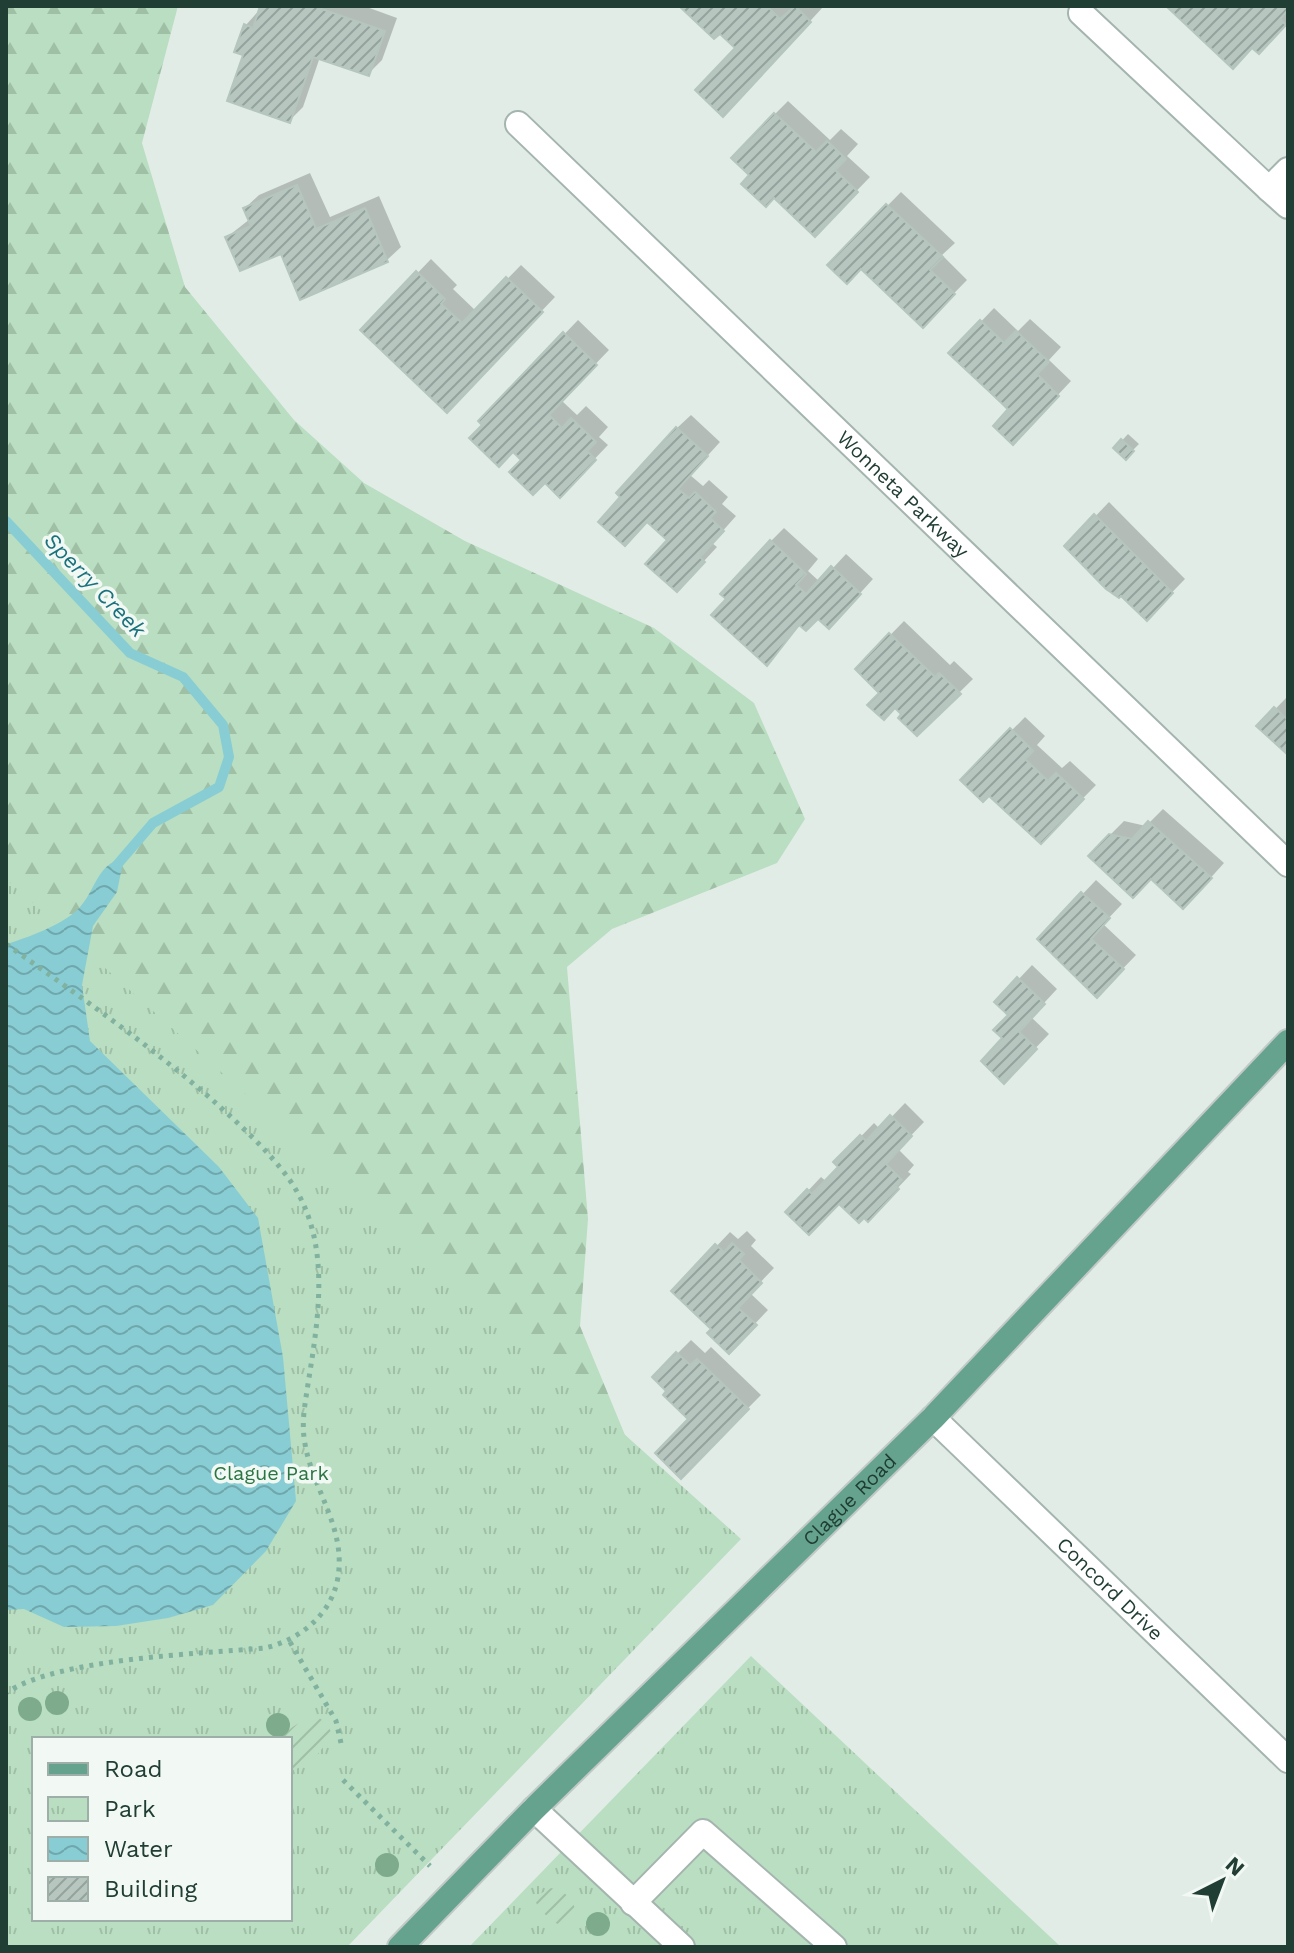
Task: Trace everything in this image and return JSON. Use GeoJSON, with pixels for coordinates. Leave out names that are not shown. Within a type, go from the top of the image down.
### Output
{"type":"FeatureCollection","features":[{"type":"Feature","properties":{"kind":"main road","name":"Clague Road"},"geometry":{"type":"LineString","coordinates":[[400,1947],[534,1809],[933,1418],[1288,1042]]}},
{"type":"Feature","properties":{"kind":"street"},"geometry":{"type":"LineString","coordinates":[[1081,13],[1288,206]]}},
{"type":"Feature","properties":{"kind":"street","name":"Wonneta Parkway"},"geometry":{"type":"LineString","coordinates":[[518,124],[1288,864]]}},
{"type":"Feature","properties":{"kind":"street"},"geometry":{"type":"LineString","coordinates":[[1269,189],[1288,170]]}},
{"type":"Feature","properties":{"kind":"street","name":"Concord Drive"},"geometry":{"type":"LineString","coordinates":[[933,1418],[1288,1760]]}},
{"type":"Feature","properties":{"kind":"street"},"geometry":{"type":"LineString","coordinates":[[534,1809],[682,1947]]}},
{"type":"Feature","properties":{"kind":"street"},"geometry":{"type":"LineString","coordinates":[[633,1903],[703,1832],[834,1947]]}},
{"type":"Feature","properties":{"kind":"path"},"geometry":{"type":"LineString","coordinates":[[6,944],[159,1054],[241,1126],[289,1179],[309,1217],[319,1257],[320,1289],[302,1419],[305,1447],[338,1540],[338,1577],[331,1601],[290,1642],[265,1648],[104,1665],[40,1679],[6,1693]]}},
{"type":"Feature","properties":{"kind":"path"},"geometry":{"type":"LineString","coordinates":[[290,1642],[336,1721],[341,1743]]}},
{"type":"Feature","properties":{"kind":"path"},"geometry":{"type":"LineString","coordinates":[[343,1780],[430,1866]]}},
{"type":"Feature","properties":{"kind":"green space"},"geometry":{"type":"Polygon","coordinates":[[[6,6],[178,6],[142,143],[185,287],[294,420],[364,483],[465,541],[654,628],[754,703],[805,819],[777,863],[612,929],[567,967],[588,1219],[580,1326],[625,1435],[713,1520],[6,885],[6,6]]]}},
{"type":"Feature","properties":{"kind":"green space","name":"Clague Park"},"geometry":{"type":"Polygon","coordinates":[[[6,879],[741,1539],[347,1947],[6,1947],[6,879]]]}},
{"type":"Feature","properties":{"kind":"green space"},"geometry":{"type":"Polygon","coordinates":[[[751,1656],[1061,1947],[469,1947],[751,1656]]]}},
{"type":"Feature","properties":{"kind":"green space"},"geometry":{"type":"Polygon","coordinates":[[[319,1718],[327,1723],[331,1732],[320,1751],[292,1770],[292,1737],[282,1737],[307,1720],[319,1718]]]}},
{"type":"Feature","properties":{"kind":"green space"},"geometry":{"type":"Polygon","coordinates":[[[551,1888],[562,1892],[572,1902],[576,1918],[570,1928],[553,1921],[536,1902],[534,1897],[551,1888]]]}},
{"type":"Feature","properties":{"kind":"water"},"geometry":{"type":"Polygon","coordinates":[[[124,857],[117,892],[93,926],[82,985],[90,1041],[219,1167],[258,1218],[283,1357],[296,1501],[266,1551],[213,1605],[168,1618],[116,1626],[64,1627],[24,1609],[6,1610],[6,944],[66,919],[80,907],[107,866],[124,857]]]}},
{"type":"Feature","properties":{"kind":"building"},"geometry":{"type":"Polygon","coordinates":[[[260,6],[313,6],[385,31],[369,76],[313,57],[290,123],[227,101],[243,55],[234,52],[244,24],[253,28],[260,6]]]}},
{"type":"Feature","properties":{"kind":"building"},"geometry":{"type":"Polygon","coordinates":[[[679,6],[767,6],[780,19],[795,6],[811,22],[723,117],[695,90],[735,48],[720,34],[714,39],[679,6]]]}},
{"type":"Feature","properties":{"kind":"building"},"geometry":{"type":"Polygon","coordinates":[[[1166,6],[1288,6],[1288,10],[1280,19],[1286,25],[1259,54],[1252,48],[1233,69],[1166,6]]]}},
{"type":"Feature","properties":{"kind":"building"},"geometry":{"type":"Polygon","coordinates":[[[774,113],[816,152],[827,141],[846,159],[835,170],[858,192],[815,237],[774,198],[766,207],[741,184],[749,175],[731,158],[774,113]]]}},
{"type":"Feature","properties":{"kind":"building"},"geometry":{"type":"Polygon","coordinates":[[[297,185],[316,229],[365,208],[388,262],[300,300],[281,254],[240,271],[225,237],[251,226],[243,208],[297,185]]]}},
{"type":"Feature","properties":{"kind":"building"},"geometry":{"type":"Polygon","coordinates":[[[886,204],[943,257],[930,270],[955,294],[923,328],[861,269],[847,284],[827,265],[886,204]]]}},
{"type":"Feature","properties":{"kind":"building"},"geometry":{"type":"Polygon","coordinates":[[[416,271],[445,299],[441,304],[462,323],[506,277],[543,312],[447,413],[360,330],[416,271]]]}},
{"type":"Feature","properties":{"kind":"building"},"geometry":{"type":"Polygon","coordinates":[[[980,320],[1004,343],[1016,331],[1049,362],[1037,374],[1059,396],[1013,445],[993,426],[1008,409],[948,353],[980,320]]]}},
{"type":"Feature","properties":{"kind":"building"},"geometry":{"type":"Polygon","coordinates":[[[563,332],[597,365],[549,415],[562,428],[571,418],[596,442],[587,451],[596,460],[560,498],[545,483],[533,495],[509,472],[521,460],[513,452],[499,467],[469,438],[482,425],[478,421],[563,332]]]}},
{"type":"Feature","properties":{"kind":"building"},"geometry":{"type":"Polygon","coordinates":[[[676,427],[708,456],[678,489],[689,498],[695,492],[716,512],[710,518],[724,531],[700,557],[705,562],[677,592],[645,564],[667,540],[647,522],[625,546],[598,522],[620,497],[616,493],[676,427]]]}},
{"type":"Feature","properties":{"kind":"building"},"geometry":{"type":"Polygon","coordinates":[[[1121,439],[1134,451],[1126,460],[1113,448],[1121,439]]]}},
{"type":"Feature","properties":{"kind":"building"},"geometry":{"type":"Polygon","coordinates":[[[1094,514],[1173,593],[1147,621],[1121,596],[1119,598],[1106,589],[1064,546],[1094,514]]]}},
{"type":"Feature","properties":{"kind":"building"},"geometry":{"type":"Polygon","coordinates":[[[770,540],[806,574],[796,585],[806,594],[831,566],[861,594],[829,629],[818,619],[806,631],[799,625],[767,666],[711,615],[726,599],[720,594],[770,540]]]}},
{"type":"Feature","properties":{"kind":"building"},"geometry":{"type":"Polygon","coordinates":[[[889,633],[935,677],[939,673],[961,694],[917,736],[898,718],[901,714],[895,708],[884,720],[867,705],[879,693],[855,669],[889,633]]]}},
{"type":"Feature","properties":{"kind":"building"},"geometry":{"type":"Polygon","coordinates":[[[1274,707],[1288,720],[1288,755],[1256,726],[1274,707]]]}},
{"type":"Feature","properties":{"kind":"building"},"geometry":{"type":"Polygon","coordinates":[[[1010,728],[1033,751],[1025,759],[1048,781],[1056,773],[1084,799],[1041,844],[989,796],[983,802],[960,780],[1010,728]]]}},
{"type":"Feature","properties":{"kind":"building"},"geometry":{"type":"Polygon","coordinates":[[[1148,821],[1212,878],[1183,909],[1151,879],[1133,898],[1088,856],[1109,834],[1132,839],[1148,821]]]}},
{"type":"Feature","properties":{"kind":"building"},"geometry":{"type":"Polygon","coordinates":[[[1081,892],[1110,918],[1091,939],[1124,969],[1097,998],[1037,939],[1081,892]]]}},
{"type":"Feature","properties":{"kind":"building"},"geometry":{"type":"Polygon","coordinates":[[[1017,977],[1045,1004],[1019,1032],[1037,1049],[1004,1084],[981,1061],[1002,1038],[993,1030],[1008,1015],[994,1002],[1017,977]]]}},
{"type":"Feature","properties":{"kind":"building"},"geometry":{"type":"Polygon","coordinates":[[[890,1115],[912,1136],[886,1164],[902,1180],[896,1186],[899,1189],[868,1222],[864,1218],[859,1223],[839,1204],[809,1235],[785,1212],[807,1189],[812,1194],[838,1167],[833,1162],[860,1135],[866,1141],[890,1115]]]}},
{"type":"Feature","properties":{"kind":"building"},"geometry":{"type":"Polygon","coordinates":[[[732,1243],[744,1254],[739,1260],[762,1283],[738,1308],[757,1325],[729,1354],[707,1333],[711,1329],[671,1291],[715,1244],[724,1252],[732,1243]]]}},
{"type":"Feature","properties":{"kind":"building"},"geometry":{"type":"Polygon","coordinates":[[[676,1352],[690,1365],[697,1359],[749,1409],[681,1479],[655,1453],[688,1419],[663,1395],[666,1391],[652,1377],[676,1352]]]}},
{"type":"Feature","properties":{"kind":"waterway","name":"Sperry Creek"},"geometry":{"type":"LineString","coordinates":[[6,521],[130,653],[183,677],[223,725],[229,757],[219,787],[153,823],[116,866]]}}]}
